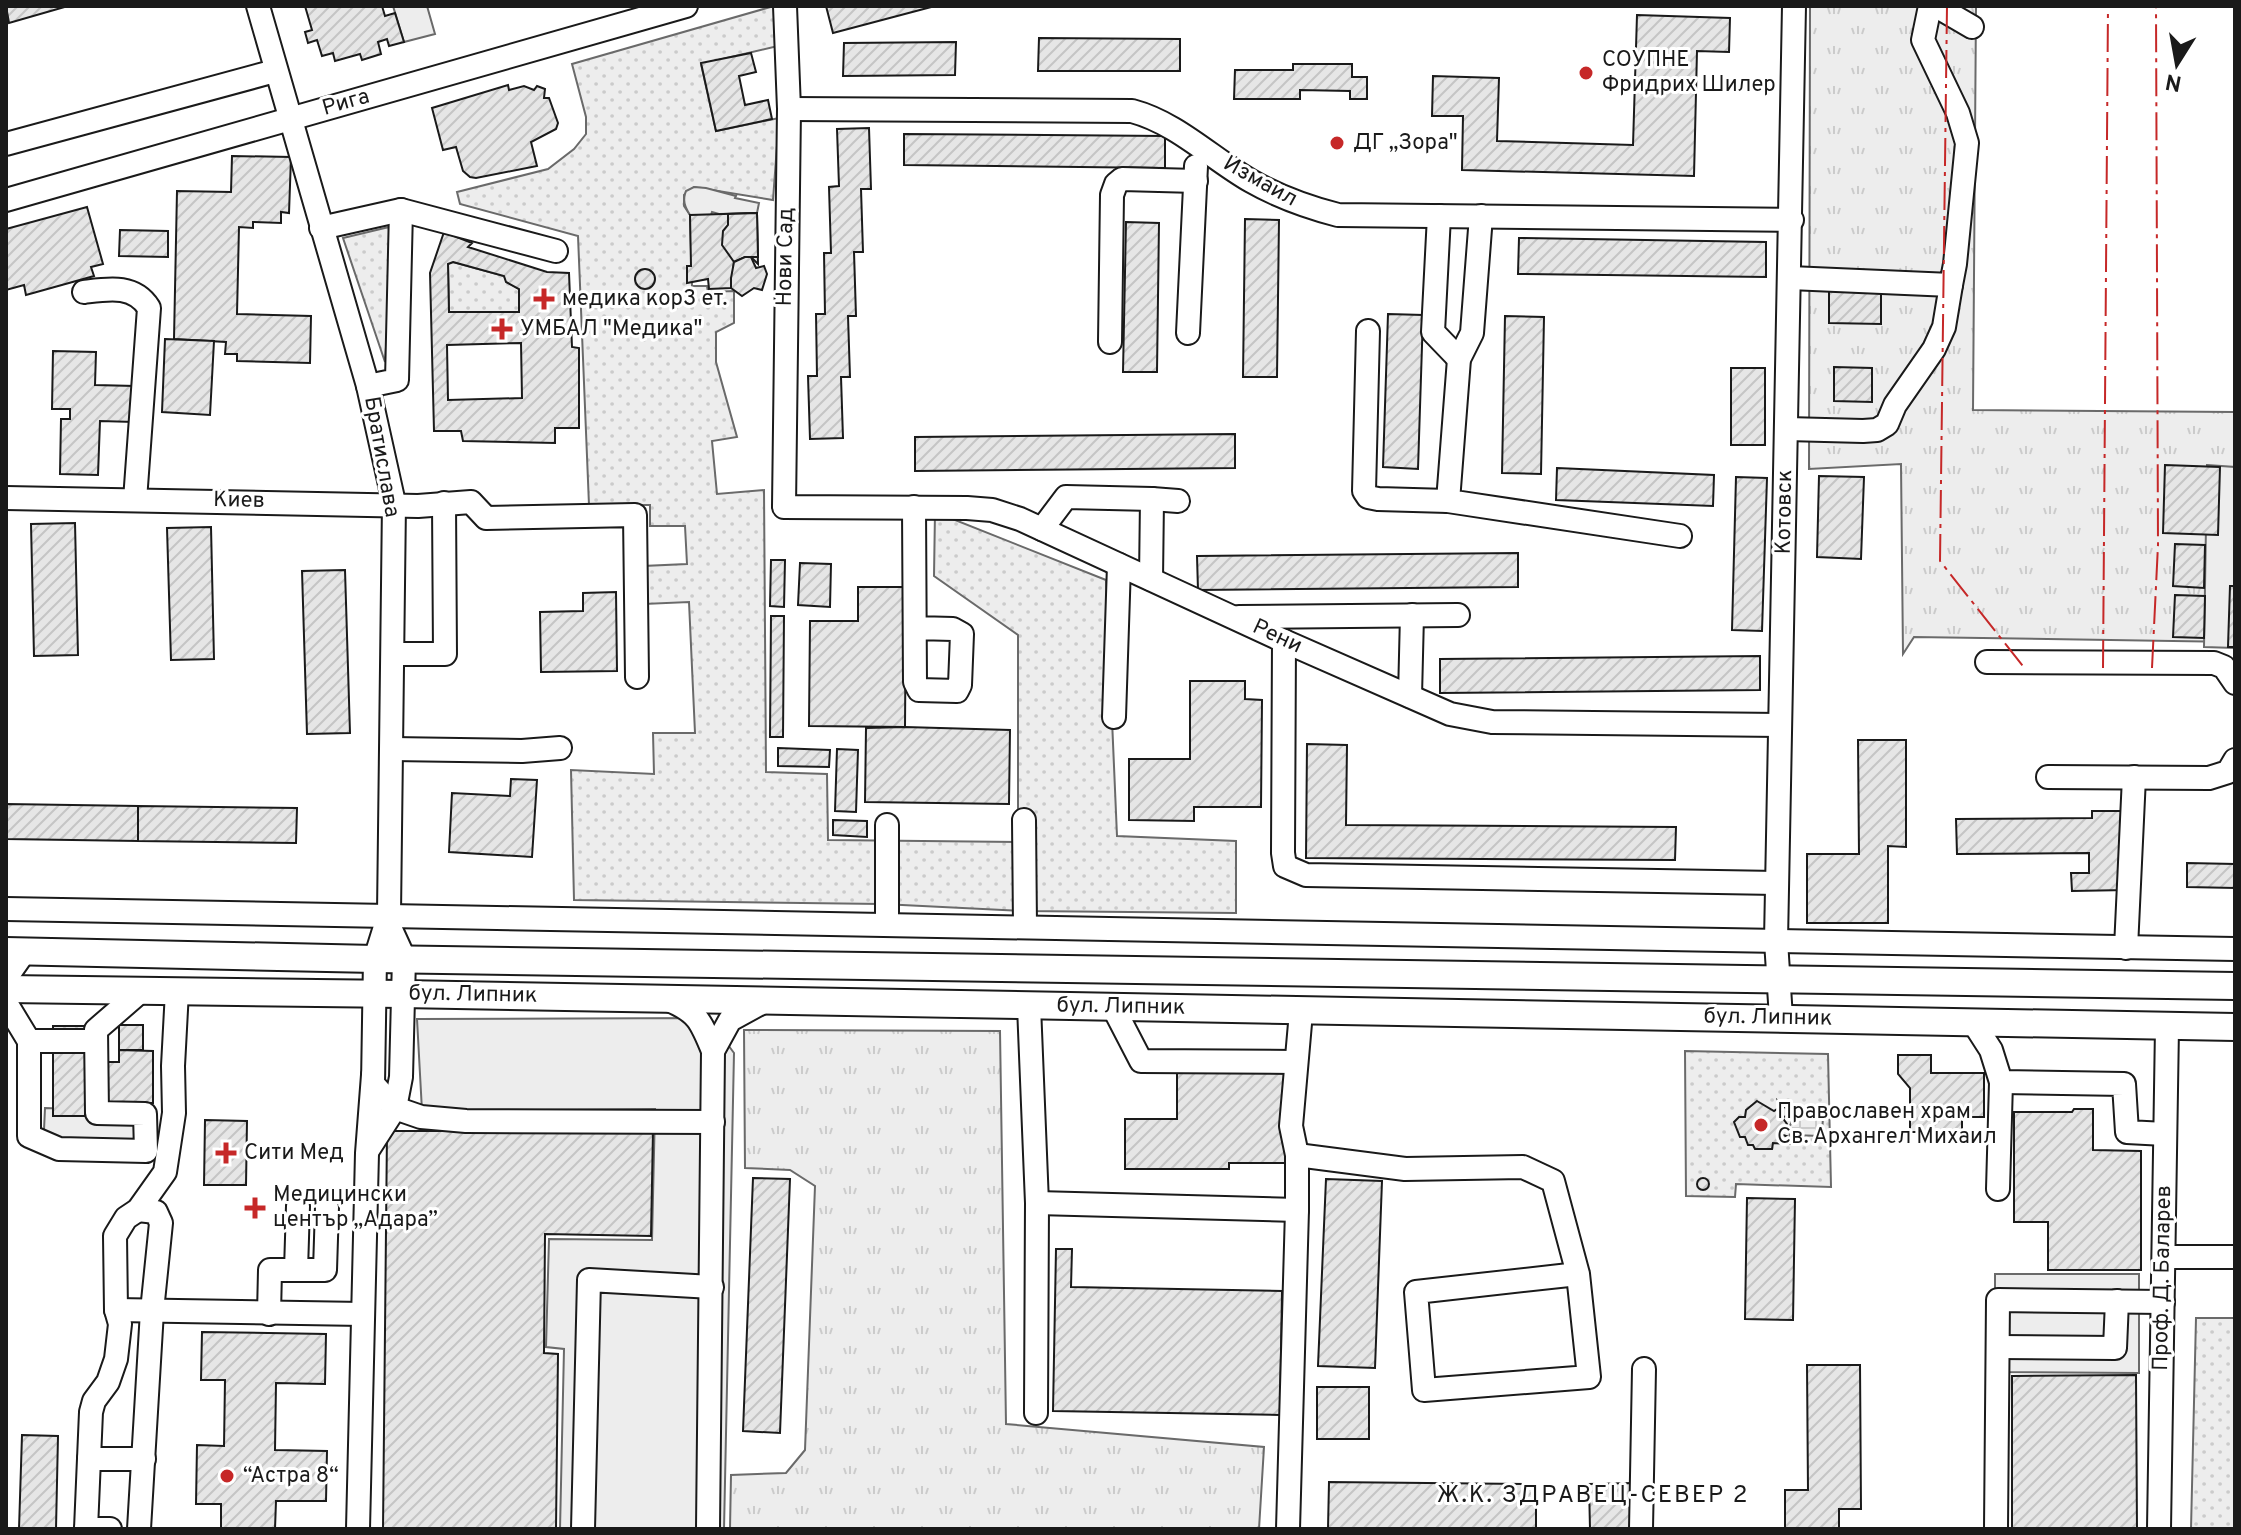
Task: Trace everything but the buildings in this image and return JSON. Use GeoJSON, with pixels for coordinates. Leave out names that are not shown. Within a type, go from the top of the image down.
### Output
{"type":"FeatureCollection","features":[{"type":"Feature","properties":{"kind":"main road","name":"бул. Липник"},"geometry":{"type":"LineString","coordinates":[[16,951],[2235,986]]}},
{"type":"Feature","properties":{"kind":"main road","name":"бул. Липник"},"geometry":{"type":"LineString","coordinates":[[6,989],[2235,1027]]}},
{"type":"Feature","properties":{"kind":"street","name":"Братислава"},"geometry":{"type":"LineString","coordinates":[[258,6],[368,386],[394,503],[389,918]]}},
{"type":"Feature","properties":{"kind":"street","name":"Рига"},"geometry":{"type":"LineString","coordinates":[[6,200],[686,6]]}},
{"type":"Feature","properties":{"kind":"street","name":"Нови Сад"},"geometry":{"type":"LineString","coordinates":[[784,507],[789,109],[785,6]]}},
{"type":"Feature","properties":{"kind":"street","name":"Котовск"},"geometry":{"type":"LineString","coordinates":[[1781,1018],[1776,941],[1794,6]]}},
{"type":"Feature","properties":{"kind":"street"},"geometry":{"type":"LineString","coordinates":[[1787,429],[1877,430],[1887,424],[1895,405],[1939,338],[1944,327],[1955,264],[1967,143],[1958,113],[1923,40],[1933,6],[1972,27]]}},
{"type":"Feature","properties":{"kind":"street"},"geometry":{"type":"LineString","coordinates":[[6,144],[275,71]]}},
{"type":"Feature","properties":{"kind":"street","name":"Измаил"},"geometry":{"type":"LineString","coordinates":[[789,109],[1132,111],[1155,117],[1251,181],[1301,206],[1338,215],[1792,220]]}},
{"type":"Feature","properties":{"kind":"street"},"geometry":{"type":"LineString","coordinates":[[1188,333],[1198,145]]}},
{"type":"Feature","properties":{"kind":"street"},"geometry":{"type":"LineString","coordinates":[[1110,342],[1112,195],[1116,184],[1122,179],[1196,181]]}},
{"type":"Feature","properties":{"kind":"street"},"geometry":{"type":"LineString","coordinates":[[321,228],[401,210],[556,251]]}},
{"type":"Feature","properties":{"kind":"street"},"geometry":{"type":"LineString","coordinates":[[368,386],[397,380],[401,210]]}},
{"type":"Feature","properties":{"kind":"street"},"geometry":{"type":"LineString","coordinates":[[1439,216],[1433,332],[1459,359]]}},
{"type":"Feature","properties":{"kind":"street"},"geometry":{"type":"LineString","coordinates":[[1448,501],[1459,359],[1472,333],[1481,216]]}},
{"type":"Feature","properties":{"kind":"street"},"geometry":{"type":"LineString","coordinates":[[1790,278],[1951,285]]}},
{"type":"Feature","properties":{"kind":"street"},"geometry":{"type":"LineString","coordinates":[[84,292],[113,289],[131,292],[142,297],[149,308],[135,500]]}},
{"type":"Feature","properties":{"kind":"street"},"geometry":{"type":"LineString","coordinates":[[1368,331],[1364,491],[1368,497],[1448,501],[1680,536]]}},
{"type":"Feature","properties":{"kind":"street"},"geometry":{"type":"LineString","coordinates":[[1042,529],[1066,497],[1178,501]]}},
{"type":"Feature","properties":{"kind":"street","name":"Киев"},"geometry":{"type":"LineString","coordinates":[[6,498],[394,503],[418,506],[471,502],[486,518],[635,515],[637,677]]}},
{"type":"Feature","properties":{"kind":"street"},"geometry":{"type":"LineString","coordinates":[[1151,579],[1152,499]]}},
{"type":"Feature","properties":{"kind":"street"},"geometry":{"type":"LineString","coordinates":[[394,654],[445,654],[444,503]]}},
{"type":"Feature","properties":{"kind":"street","name":"Рени"},"geometry":{"type":"LineString","coordinates":[[784,507],[992,510],[1042,529],[1450,714],[1492,722],[1780,725]]}},
{"type":"Feature","properties":{"kind":"street"},"geometry":{"type":"LineString","coordinates":[[914,507],[915,628]]}},
{"type":"Feature","properties":{"kind":"street"},"geometry":{"type":"LineString","coordinates":[[1114,717],[1119,565]]}},
{"type":"Feature","properties":{"kind":"street"},"geometry":{"type":"LineString","coordinates":[[1410,696],[1412,615]]}},
{"type":"Feature","properties":{"kind":"street"},"geometry":{"type":"LineString","coordinates":[[1232,617],[1458,615]]}},
{"type":"Feature","properties":{"kind":"street"},"geometry":{"type":"LineString","coordinates":[[1284,641],[1283,853],[1285,866],[1291,870],[1306,875],[1777,883]]}},
{"type":"Feature","properties":{"kind":"street"},"geometry":{"type":"LineString","coordinates":[[1987,662],[2214,663],[2224,667],[2235,683]]}},
{"type":"Feature","properties":{"kind":"street"},"geometry":{"type":"LineString","coordinates":[[392,749],[522,751],[560,748]]}},
{"type":"Feature","properties":{"kind":"street"},"geometry":{"type":"LineString","coordinates":[[2048,777],[2209,778],[2228,772],[2235,760]]}},
{"type":"Feature","properties":{"kind":"street"},"geometry":{"type":"LineString","coordinates":[[2126,948],[2134,777]]}},
{"type":"Feature","properties":{"kind":"street"},"geometry":{"type":"LineString","coordinates":[[1024,820],[1025,926]]}},
{"type":"Feature","properties":{"kind":"street"},"geometry":{"type":"LineString","coordinates":[[887,825],[887,924]]}},
{"type":"Feature","properties":{"kind":"street"},"geometry":{"type":"LineString","coordinates":[[6,909],[2235,949]]}},
{"type":"Feature","properties":{"kind":"street"},"geometry":{"type":"LineString","coordinates":[[367,1153],[395,1108],[401,1077],[404,958],[389,918]]}},
{"type":"Feature","properties":{"kind":"street"},"geometry":{"type":"LineString","coordinates":[[389,918],[375,959],[373,1084],[395,1108],[421,1117],[466,1121],[713,1122]]}},
{"type":"Feature","properties":{"kind":"street"},"geometry":{"type":"LineString","coordinates":[[6,978],[16,951]]}},
{"type":"Feature","properties":{"kind":"street"},"geometry":{"type":"LineString","coordinates":[[6,1003],[29,1041],[29,1136],[59,1149],[146,1151],[145,1114],[97,1113],[96,1030],[141,991]]}},
{"type":"Feature","properties":{"kind":"street"},"geometry":{"type":"LineString","coordinates":[[110,1529],[86,1529],[94,1401],[108,1382],[116,1359],[120,1324],[116,1310],[115,1236],[126,1218],[138,1210],[165,1172],[174,1113],[177,991]]}},
{"type":"Feature","properties":{"kind":"street"},"geometry":{"type":"LineString","coordinates":[[666,999],[688,1008],[702,1023],[713,1051],[708,1529]]}},
{"type":"Feature","properties":{"kind":"street"},"geometry":{"type":"LineString","coordinates":[[713,1051],[730,1020],[765,1001]]}},
{"type":"Feature","properties":{"kind":"street"},"geometry":{"type":"LineString","coordinates":[[1029,1006],[1037,1203],[1036,1413]]}},
{"type":"Feature","properties":{"kind":"street"},"geometry":{"type":"LineString","coordinates":[[1113,1007],[1141,1061],[1296,1062]]}},
{"type":"Feature","properties":{"kind":"street"},"geometry":{"type":"LineString","coordinates":[[1288,1529],[1297,1210],[1297,1155],[1291,1126],[1301,1012]]}},
{"type":"Feature","properties":{"kind":"street"},"geometry":{"type":"LineString","coordinates":[[1973,1022],[1991,1050],[2001,1082],[1998,1189]]}},
{"type":"Feature","properties":{"kind":"street","name":"Проф. Д. Баларев"},"geometry":{"type":"LineString","coordinates":[[2159,1529],[2167,1027]]}},
{"type":"Feature","properties":{"kind":"street"},"geometry":{"type":"LineString","coordinates":[[29,1041],[96,1041]]}},
{"type":"Feature","properties":{"kind":"street"},"geometry":{"type":"LineString","coordinates":[[358,1529],[367,1153],[373,1072]]}},
{"type":"Feature","properties":{"kind":"street"},"geometry":{"type":"LineString","coordinates":[[2001,1082],[2124,1084],[2127,1132],[2165,1134]]}},
{"type":"Feature","properties":{"kind":"street"},"geometry":{"type":"LineString","coordinates":[[1297,1155],[1405,1169],[1523,1167],[1553,1181],[1578,1274],[1589,1377],[1424,1390],[1416,1292],[1578,1274]]}},
{"type":"Feature","properties":{"kind":"street"},"geometry":{"type":"LineString","coordinates":[[1037,1203],[1297,1210]]}},
{"type":"Feature","properties":{"kind":"street"},"geometry":{"type":"LineString","coordinates":[[296,1270],[298,1206]]}},
{"type":"Feature","properties":{"kind":"street"},"geometry":{"type":"LineString","coordinates":[[269,1314],[270,1270],[325,1270],[327,1207]]}},
{"type":"Feature","properties":{"kind":"street"},"geometry":{"type":"LineString","coordinates":[[138,1210],[156,1212],[161,1223],[152,1311],[139,1529]]}},
{"type":"Feature","properties":{"kind":"street"},"geometry":{"type":"LineString","coordinates":[[2164,1257],[2235,1257]]}},
{"type":"Feature","properties":{"kind":"street"},"geometry":{"type":"LineString","coordinates":[[583,1529],[589,1280],[712,1287]]}},
{"type":"Feature","properties":{"kind":"street"},"geometry":{"type":"LineString","coordinates":[[1996,1529],[1998,1300],[2163,1302]]}},
{"type":"Feature","properties":{"kind":"street"},"geometry":{"type":"LineString","coordinates":[[1998,1347],[2115,1348],[2117,1301]]}},
{"type":"Feature","properties":{"kind":"street"},"geometry":{"type":"LineString","coordinates":[[116,1310],[363,1314]]}},
{"type":"Feature","properties":{"kind":"street"},"geometry":{"type":"LineString","coordinates":[[1641,1529],[1644,1369]]}},
{"type":"Feature","properties":{"kind":"street"},"geometry":{"type":"LineString","coordinates":[[89,1459],[144,1459]]}},
{"type":"Feature","properties":{"kind":"green space"},"geometry":{"type":"Polygon","coordinates":[[[774,6],[778,46],[701,64],[716,131],[779,118],[773,200],[694,187],[684,195],[684,206],[690,215],[692,286],[707,286],[708,292],[734,291],[734,323],[716,332],[716,362],[737,437],[712,441],[717,494],[764,490],[766,772],[827,774],[828,840],[1018,842],[1018,635],[934,576],[935,512],[1106,580],[1117,836],[1236,841],[1236,913],[574,900],[571,770],[654,774],[653,733],[695,733],[689,602],[644,604],[643,566],[687,564],[685,526],[650,526],[650,505],[589,505],[578,236],[460,204],[457,192],[548,169],[574,149],[586,134],[586,117],[572,64],[774,6]]]}},
{"type":"Feature","properties":{"kind":"green space"},"geometry":{"type":"Polygon","coordinates":[[[1810,6],[1976,6],[1973,410],[2235,412],[2235,642],[1914,637],[1903,654],[1901,464],[1809,469],[1810,6]]]}},
{"type":"Feature","properties":{"kind":"green space"},"geometry":{"type":"Polygon","coordinates":[[[389,227],[391,273],[385,362],[343,238],[389,227]]]}},
{"type":"Feature","properties":{"kind":"green space"},"geometry":{"type":"Polygon","coordinates":[[[453,262],[504,276],[507,282],[519,289],[519,312],[449,312],[448,264],[453,262]]]}},
{"type":"Feature","properties":{"kind":"green space"},"geometry":{"type":"Polygon","coordinates":[[[744,1030],[1000,1031],[1006,1424],[1264,1447],[1259,1529],[730,1529],[731,1475],[786,1473],[805,1450],[815,1186],[790,1170],[745,1168],[744,1030]]]}},
{"type":"Feature","properties":{"kind":"green space"},"geometry":{"type":"Polygon","coordinates":[[[1685,1051],[1828,1054],[1831,1187],[1736,1184],[1735,1197],[1686,1196],[1685,1051]]]}},
{"type":"Feature","properties":{"kind":"green space"},"geometry":{"type":"Polygon","coordinates":[[[2196,1318],[2235,1318],[2234,1529],[2191,1529],[2196,1318]]]}},
{"type":"Feature","properties":{"kind":"shaded area"},"geometry":{"type":"Polygon","coordinates":[[[393,6],[427,6],[435,34],[404,42],[393,6]]]}},
{"type":"Feature","properties":{"kind":"shaded area"},"geometry":{"type":"Polygon","coordinates":[[[694,187],[759,203],[757,213],[690,215],[684,197],[686,191],[694,187]]]}},
{"type":"Feature","properties":{"kind":"shaded area"},"geometry":{"type":"Polygon","coordinates":[[[2207,465],[2235,467],[2235,648],[2204,647],[2207,465]]]}},
{"type":"Feature","properties":{"kind":"shaded area"},"geometry":{"type":"Polygon","coordinates":[[[708,1018],[734,1053],[724,1529],[560,1529],[564,1349],[546,1347],[549,1239],[652,1240],[655,1109],[422,1111],[417,1019],[708,1018]]]}},
{"type":"Feature","properties":{"kind":"shaded area"},"geometry":{"type":"Polygon","coordinates":[[[45,1108],[152,1112],[150,1155],[43,1152],[45,1108]]]}},
{"type":"Feature","properties":{"kind":"shaded area"},"geometry":{"type":"Polygon","coordinates":[[[1823,1116],[1822,1136],[1790,1135],[1788,1130],[1794,1117],[1823,1116]]]}},
{"type":"Feature","properties":{"kind":"shaded area"},"geometry":{"type":"Polygon","coordinates":[[[1995,1274],[2139,1274],[2139,1373],[1995,1372],[1995,1274]]]}},
{"type":"Feature","properties":{"kind":"power"},"geometry":{"type":"LineString","coordinates":[[1947,6],[1940,561],[2026,670]]}},
{"type":"Feature","properties":{"kind":"power"},"geometry":{"type":"LineString","coordinates":[[2103,668],[2108,6]]}},
{"type":"Feature","properties":{"kind":"power"},"geometry":{"type":"LineString","coordinates":[[2152,668],[2158,545],[2156,6]]}},
{"type":"Feature","properties":{"kind":"place","name":"СОУПНЕ Фридрих Шилер"},"geometry":{"type":"Point","coordinates":[1586,73]}},
{"type":"Feature","properties":{"kind":"place","name":"ДГ „Зора\""},"geometry":{"type":"Point","coordinates":[1337,143]}},
{"type":"Feature","properties":{"kind":"place","name":"медика кор3 ет."},"geometry":{"type":"Point","coordinates":[544,299]}},
{"type":"Feature","properties":{"kind":"place","name":"УМБАЛ \"Медика\""},"geometry":{"type":"Point","coordinates":[502,329]}},
{"type":"Feature","properties":{"kind":"place","name":"Православен храм Св. Архангел Михаил"},"geometry":{"type":"Point","coordinates":[1761,1125]}},
{"type":"Feature","properties":{"kind":"place","name":"Сити Мед"},"geometry":{"type":"Point","coordinates":[226,1153]}},
{"type":"Feature","properties":{"kind":"place","name":"Медицински център „Адара”"},"geometry":{"type":"Point","coordinates":[255,1208]}},
{"type":"Feature","properties":{"kind":"place","name":"“Астра 8“"},"geometry":{"type":"Point","coordinates":[227,1476]}},
{"type":"Feature","properties":{"kind":"district","name":"Ж.К. ЗДРАВЕЦ-СЕВЕР 2"},"geometry":{"type":"Point","coordinates":[1593,1496]}}]}
